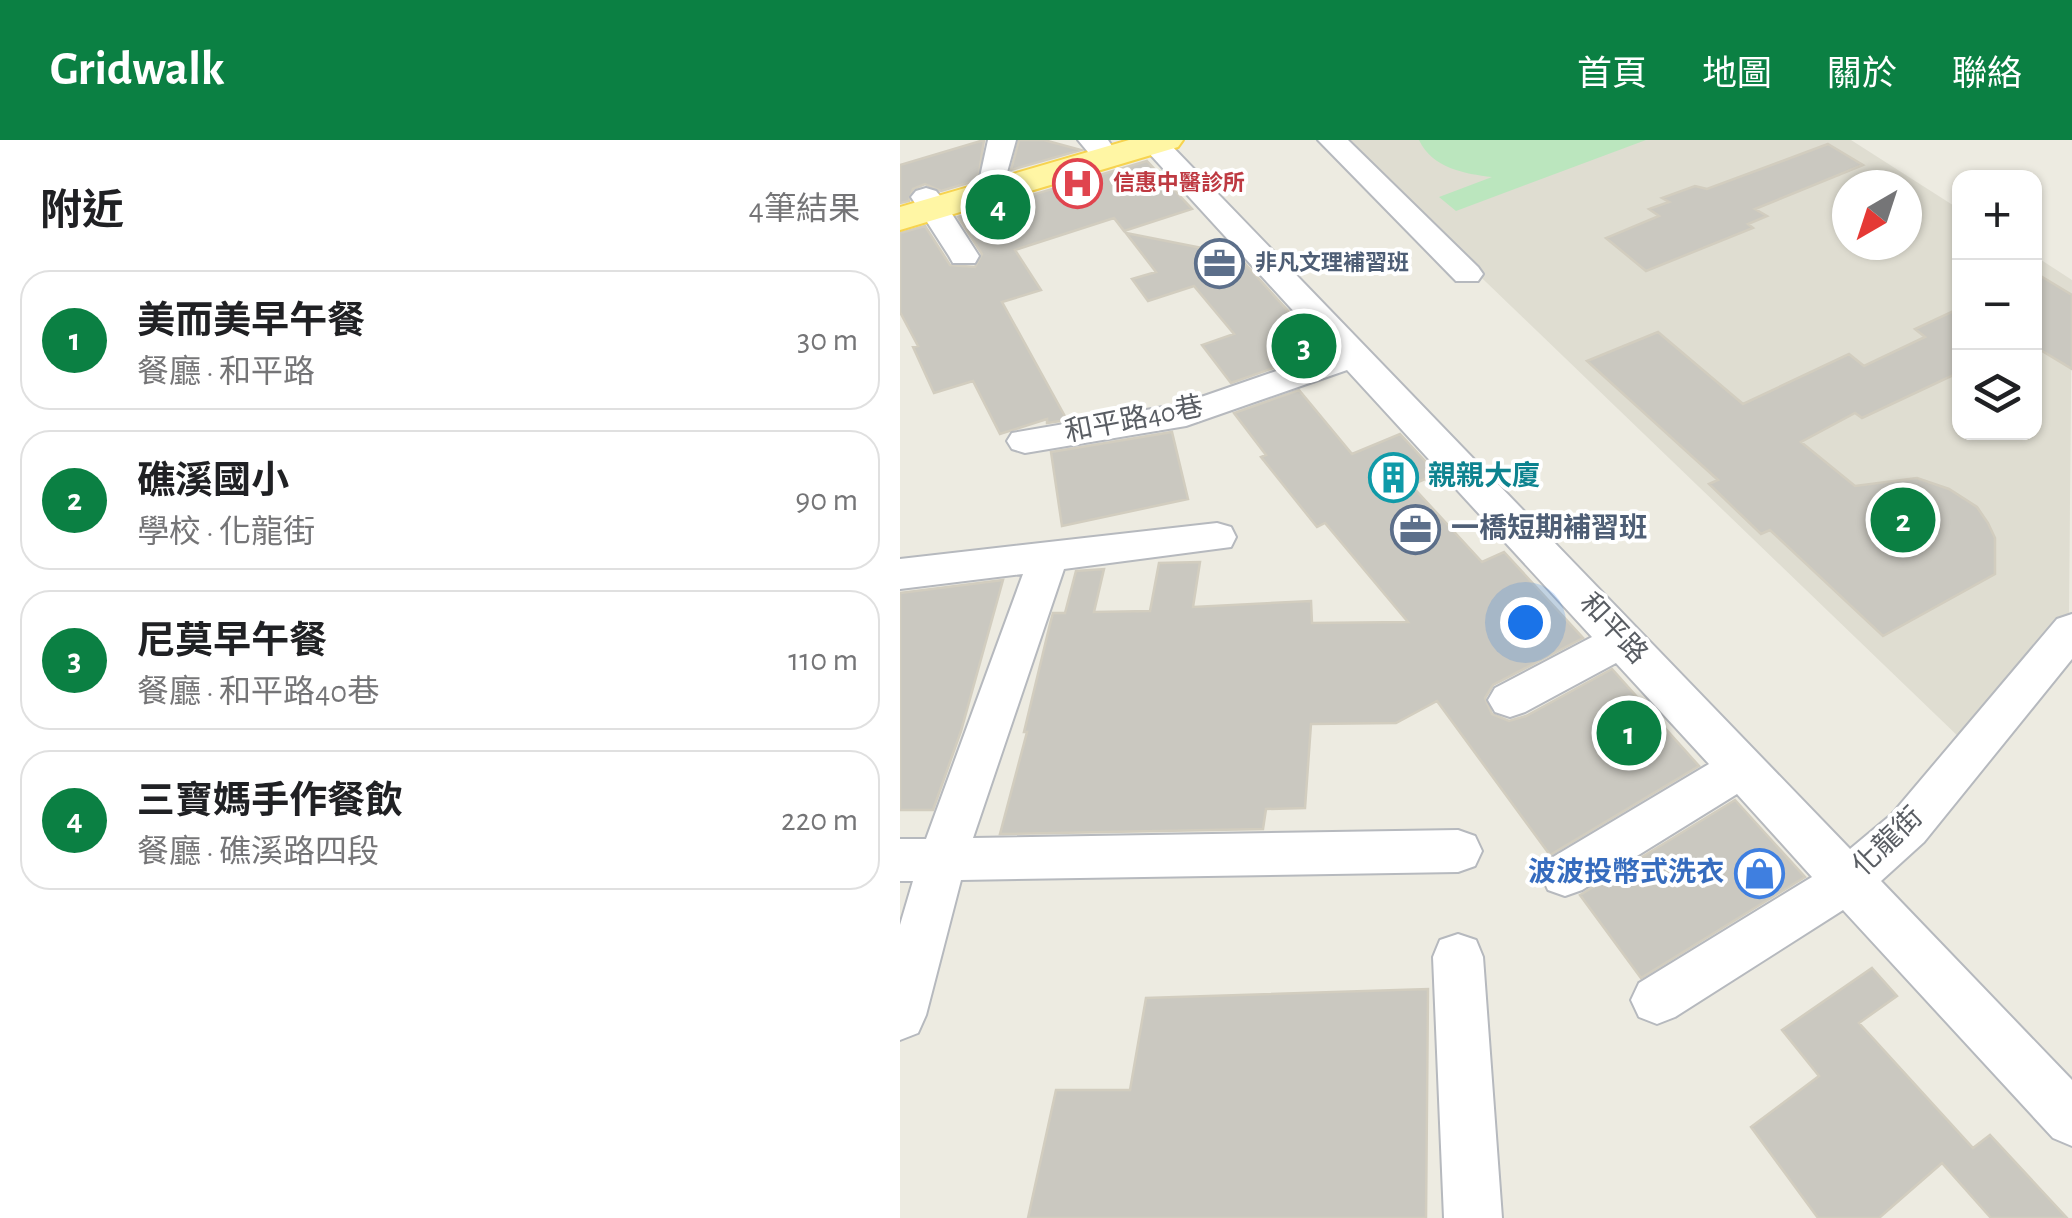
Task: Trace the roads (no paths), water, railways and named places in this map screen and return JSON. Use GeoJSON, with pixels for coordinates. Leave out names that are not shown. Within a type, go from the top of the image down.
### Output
{"type":"FeatureCollection","features":[{"type":"Feature","properties":{"kind":"main road"},"geometry":{"type":"LineString","coordinates":[[915,207],[994,177],[1131,142]]}},
{"type":"Feature","properties":{"kind":"main road"},"geometry":{"type":"LineString","coordinates":[[915,207],[1131,142]]}},
{"type":"Feature","properties":{"kind":"street"},"geometry":{"type":"LineString","coordinates":[[994,177],[1002,140]]}},
{"type":"Feature","properties":{"kind":"street"},"geometry":{"type":"LineString","coordinates":[[1332,140],[1467,274]]}},
{"type":"Feature","properties":{"kind":"street","name":"和平路"},"geometry":{"type":"LineString","coordinates":[[1131,142],[1356,355],[2072,1119]]}},
{"type":"Feature","properties":{"kind":"street"},"geometry":{"type":"LineString","coordinates":[[915,207],[964,256]]}},
{"type":"Feature","properties":{"kind":"street","name":"和平路40巷"},"geometry":{"type":"LineString","coordinates":[[1025,440],[1186,414],[1356,355]]}},
{"type":"Feature","properties":{"kind":"street"},"geometry":{"type":"LineString","coordinates":[[900,574],[1217,538]]}},
{"type":"Feature","properties":{"kind":"street"},"geometry":{"type":"LineString","coordinates":[[900,1016],[922,859],[1050,556]]}},
{"type":"Feature","properties":{"kind":"street","name":"化龍街"},"geometry":{"type":"LineString","coordinates":[[1657,1000],[1847,881],[1908,828],[2072,630]]}},
{"type":"Feature","properties":{"kind":"street"},"geometry":{"type":"LineString","coordinates":[[1510,700],[1623,640]]}},
{"type":"Feature","properties":{"kind":"street"},"geometry":{"type":"LineString","coordinates":[[1565,876],[1743,768]]}},
{"type":"Feature","properties":{"kind":"street"},"geometry":{"type":"LineString","coordinates":[[922,859],[1458,850]]}},
{"type":"Feature","properties":{"kind":"street"},"geometry":{"type":"LineString","coordinates":[[1458,956],[1473,1218]]}},
{"type":"Feature","properties":{"kind":"place","name":"信惠中醫診所"},"geometry":{"type":"Point","coordinates":[1078,183]}},
{"type":"Feature","properties":{"kind":"place","name":"三寶媽手作餐飲"},"geometry":{"type":"Point","coordinates":[998,207]}},
{"type":"Feature","properties":{"kind":"place","name":"非凡文理補習班"},"geometry":{"type":"Point","coordinates":[1220,263]}},
{"type":"Feature","properties":{"kind":"place","name":"尼莫早午餐"},"geometry":{"type":"Point","coordinates":[1304,346]}},
{"type":"Feature","properties":{"kind":"place","name":"親親大廈"},"geometry":{"type":"Point","coordinates":[1393,477]}},
{"type":"Feature","properties":{"kind":"place","name":"礁溪國小"},"geometry":{"type":"Point","coordinates":[1903,520]}},
{"type":"Feature","properties":{"kind":"place","name":"一橋短期補習班"},"geometry":{"type":"Point","coordinates":[1416,529]}},
{"type":"Feature","properties":{"kind":"place","name":"美而美早午餐"},"geometry":{"type":"Point","coordinates":[1629,733]}},
{"type":"Feature","properties":{"kind":"place","name":"波波投幣式洗衣"},"geometry":{"type":"Point","coordinates":[1759,873]}}]}
